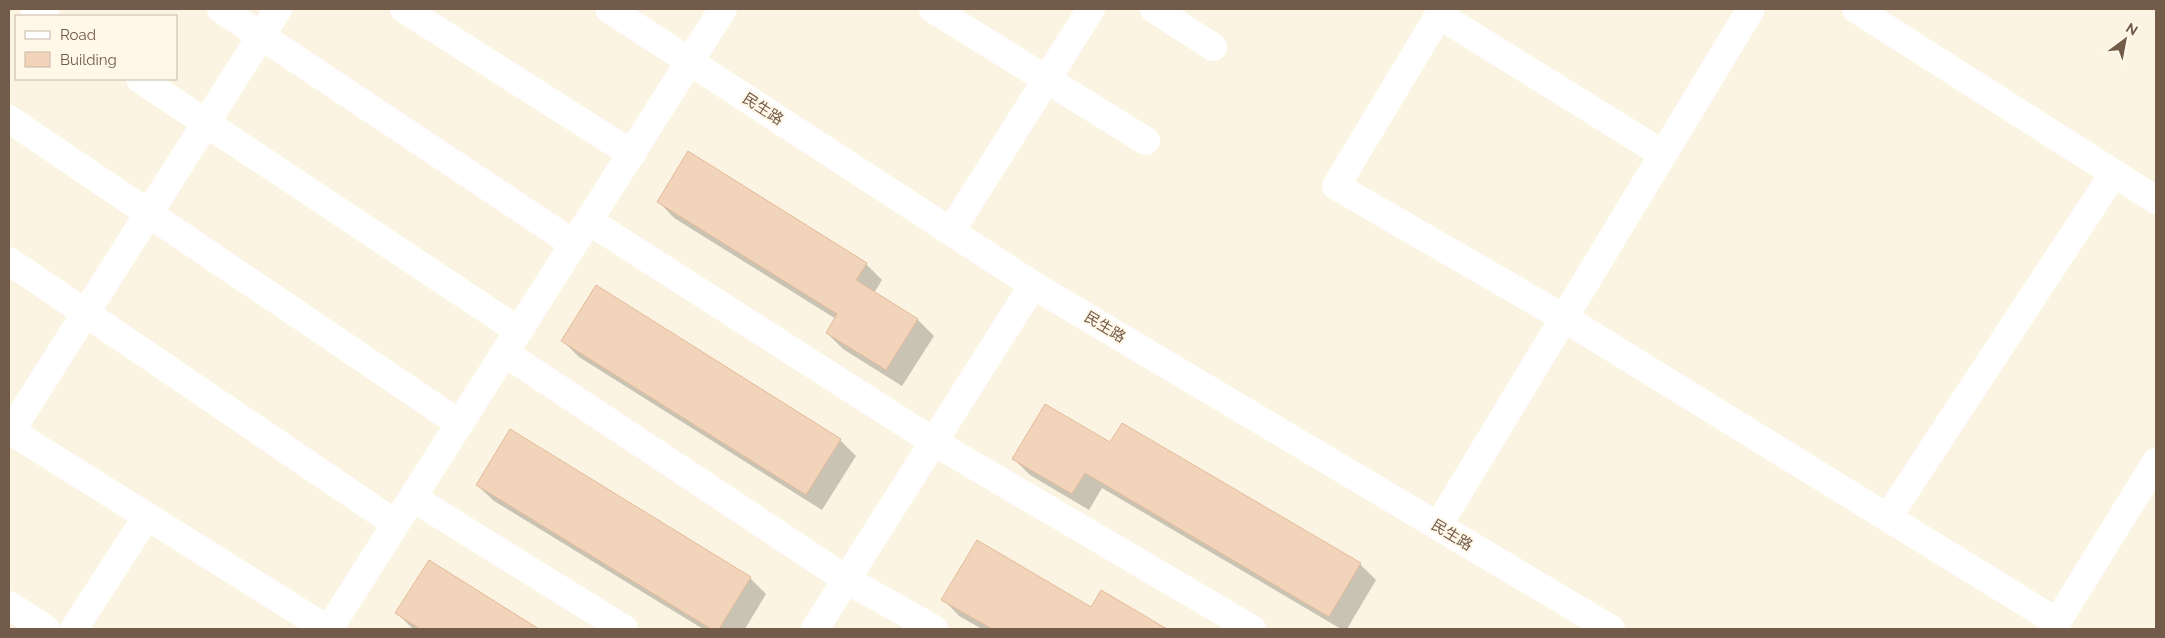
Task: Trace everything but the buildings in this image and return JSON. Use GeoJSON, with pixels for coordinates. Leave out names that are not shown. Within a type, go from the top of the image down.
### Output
{"type":"FeatureCollection","features":[{"type":"Feature","properties":{"kind":"street"},"geometry":{"type":"LineString","coordinates":[[220,9],[574,244]]}},
{"type":"Feature","properties":{"kind":"street"},"geometry":{"type":"LineString","coordinates":[[278,9],[10,431],[328,629],[723,9]]}},
{"type":"Feature","properties":{"kind":"street"},"geometry":{"type":"LineString","coordinates":[[404,9],[632,154]]}},
{"type":"Feature","properties":{"kind":"street","name":"民生路"},"geometry":{"type":"LineString","coordinates":[[609,9],[1033,284],[1611,629]]}},
{"type":"Feature","properties":{"kind":"street"},"geometry":{"type":"LineString","coordinates":[[933,9],[1146,141]]}},
{"type":"Feature","properties":{"kind":"street"},"geometry":{"type":"LineString","coordinates":[[951,231],[1091,9]]}},
{"type":"Feature","properties":{"kind":"street"},"geometry":{"type":"LineString","coordinates":[[1154,9],[1213,47]]}},
{"type":"Feature","properties":{"kind":"street"},"geometry":{"type":"LineString","coordinates":[[1438,526],[1751,9]]}},
{"type":"Feature","properties":{"kind":"street"},"geometry":{"type":"LineString","coordinates":[[1856,9],[2156,200]]}},
{"type":"Feature","properties":{"kind":"street"},"geometry":{"type":"LineString","coordinates":[[1663,154],[1439,15],[1336,186],[1564,318],[2057,622],[2156,462]]}},
{"type":"Feature","properties":{"kind":"street"},"geometry":{"type":"LineString","coordinates":[[142,80],[206,123],[847,580],[934,629]]}},
{"type":"Feature","properties":{"kind":"street"},"geometry":{"type":"LineString","coordinates":[[9,119],[460,424]]}},
{"type":"Feature","properties":{"kind":"street"},"geometry":{"type":"LineString","coordinates":[[1888,517],[2114,173]]}},
{"type":"Feature","properties":{"kind":"street"},"geometry":{"type":"LineString","coordinates":[[589,220],[934,442],[1252,629]]}},
{"type":"Feature","properties":{"kind":"street"},"geometry":{"type":"LineString","coordinates":[[9,261],[396,524]]}},
{"type":"Feature","properties":{"kind":"street"},"geometry":{"type":"LineString","coordinates":[[815,629],[1033,284]]}},
{"type":"Feature","properties":{"kind":"street"},"geometry":{"type":"LineString","coordinates":[[413,498],[624,629]]}},
{"type":"Feature","properties":{"kind":"street"},"geometry":{"type":"LineString","coordinates":[[74,629],[147,516]]}},
{"type":"Feature","properties":{"kind":"street"},"geometry":{"type":"LineString","coordinates":[[9,605],[46,629]]}}]}
